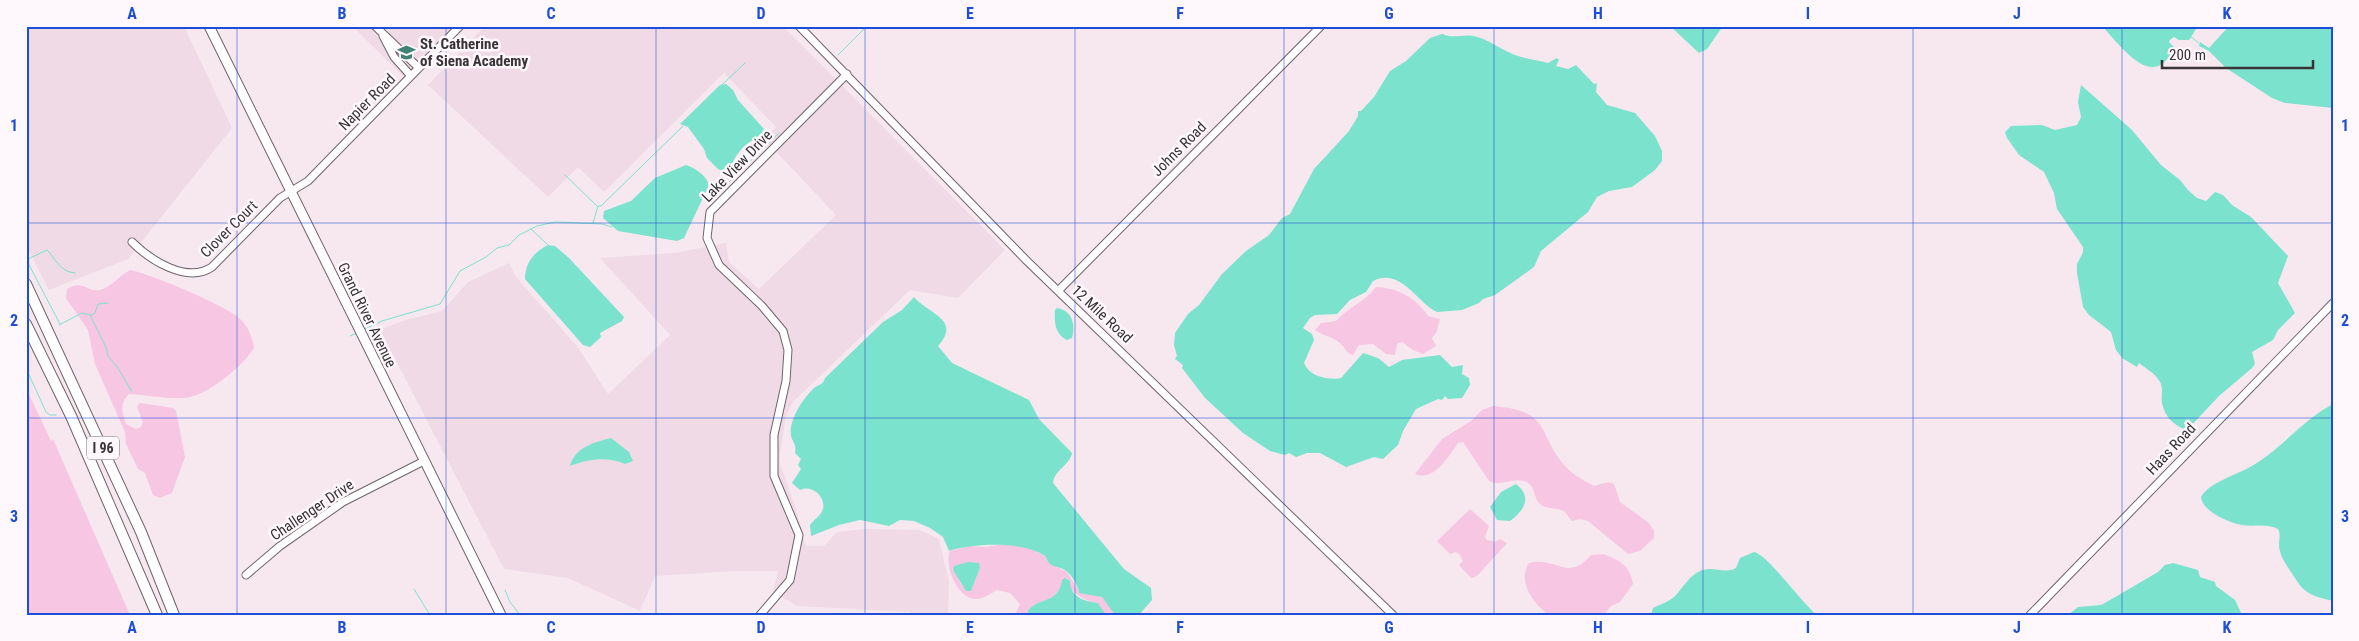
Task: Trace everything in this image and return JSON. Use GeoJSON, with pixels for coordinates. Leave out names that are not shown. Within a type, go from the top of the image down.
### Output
{"type":"FeatureCollection","features":[{"type":"Feature","properties":{"kind":"highway","name":"I 96"},"geometry":{"type":"LineString","coordinates":[[26,284],[121,488],[174,615]]}},
{"type":"Feature","properties":{"kind":"highway","name":"I 96"},"geometry":{"type":"LineString","coordinates":[[26,324],[71,416],[157,615]]}},
{"type":"Feature","properties":{"kind":"main road","name":"Grand River Avenue"},"geometry":{"type":"LineString","coordinates":[[209,26],[501,615]]}},
{"type":"Feature","properties":{"kind":"street","name":"Napier Road"},"geometry":{"type":"LineString","coordinates":[[291,193],[308,181],[460,26]]}},
{"type":"Feature","properties":{"kind":"street","name":"12 Mile Road"},"geometry":{"type":"LineString","coordinates":[[799,26],[1058,291],[1393,615]]}},
{"type":"Feature","properties":{"kind":"street","name":"Johns Road"},"geometry":{"type":"LineString","coordinates":[[1058,291],[1321,26]]}},
{"type":"Feature","properties":{"kind":"street"},"geometry":{"type":"LineString","coordinates":[[378,29],[419,68]]}},
{"type":"Feature","properties":{"kind":"street"},"geometry":{"type":"LineString","coordinates":[[378,29],[394,57],[411,76]]}},
{"type":"Feature","properties":{"kind":"street","name":"Lake View Drive"},"geometry":{"type":"LineString","coordinates":[[760,615],[790,580],[799,535],[774,476],[774,435],[786,381],[788,350],[783,331],[762,306],[719,265],[707,238],[710,212],[847,74]]}},
{"type":"Feature","properties":{"kind":"street","name":"Clover Court"},"geometry":{"type":"LineString","coordinates":[[132,242],[150,258],[158,262],[182,271],[205,272],[280,198],[291,193]]}},
{"type":"Feature","properties":{"kind":"street","name":"Haas Road"},"geometry":{"type":"LineString","coordinates":[[2030,615],[2333,303]]}},
{"type":"Feature","properties":{"kind":"street","name":"Challenger Drive"},"geometry":{"type":"LineString","coordinates":[[246,575],[280,546],[343,502],[424,461]]}},
{"type":"Feature","properties":{"kind":"shaded area"},"geometry":{"type":"Polygon","coordinates":[[[26,26],[184,26],[232,128],[128,259],[49,290],[26,245],[26,26]]]}},
{"type":"Feature","properties":{"kind":"shaded area","name":"St. Catherine of Siena Academy"},"geometry":{"type":"Polygon","coordinates":[[[352,26],[459,26],[406,79],[352,26]]]}},
{"type":"Feature","properties":{"kind":"shaded area"},"geometry":{"type":"Polygon","coordinates":[[[485,26],[783,26],[1005,250],[958,298],[910,290],[793,402],[786,416],[779,461],[796,509],[806,546],[824,546],[837,532],[865,529],[920,530],[939,539],[949,582],[948,615],[912,615],[910,612],[797,606],[773,591],[778,571],[735,571],[655,576],[640,611],[568,578],[504,569],[380,330],[402,321],[442,311],[468,282],[509,263],[516,277],[577,346],[608,394],[670,335],[600,258],[675,253],[726,243],[729,262],[759,289],[836,215],[765,140],[776,127],[724,73],[604,192],[578,167],[548,197],[428,85],[485,26]]]}},
{"type":"Feature","properties":{"kind":"shaded area"},"geometry":{"type":"Polygon","coordinates":[[[1670,26],[1723,26],[1707,49],[1699,53],[1670,26]]]}},
{"type":"Feature","properties":{"kind":"shaded area"},"geometry":{"type":"Polygon","coordinates":[[[2102,26],[2198,26],[2189,40],[2179,40],[2174,37],[2170,40],[2169,42],[2174,47],[2166,60],[2157,66],[2147,66],[2128,54],[2102,26]]]}},
{"type":"Feature","properties":{"kind":"shaded area"},"geometry":{"type":"Polygon","coordinates":[[[2229,26],[2333,26],[2333,108],[2285,103],[2272,98],[2226,68],[2209,51],[2199,46],[2200,42],[2209,48],[2229,26]]]}},
{"type":"Feature","properties":{"kind":"shaded area"},"geometry":{"type":"Polygon","coordinates":[[[1442,34],[1478,37],[1523,58],[1548,63],[1557,58],[1559,60],[1556,66],[1568,69],[1576,65],[1594,84],[1597,83],[1596,92],[1607,105],[1635,113],[1655,136],[1662,151],[1662,161],[1655,170],[1632,187],[1609,191],[1597,197],[1588,212],[1541,251],[1534,267],[1495,295],[1483,299],[1479,303],[1462,310],[1437,312],[1408,287],[1392,279],[1383,278],[1373,281],[1366,292],[1350,300],[1337,314],[1315,315],[1310,318],[1303,328],[1312,334],[1314,340],[1304,363],[1310,371],[1320,377],[1330,379],[1341,378],[1363,353],[1378,358],[1389,367],[1402,360],[1440,355],[1452,367],[1463,365],[1462,374],[1469,378],[1470,385],[1462,398],[1448,399],[1445,396],[1442,400],[1438,399],[1416,409],[1403,431],[1398,445],[1383,459],[1374,457],[1346,467],[1320,453],[1307,453],[1296,457],[1289,453],[1285,455],[1270,451],[1243,433],[1205,398],[1182,368],[1183,365],[1175,359],[1177,356],[1174,345],[1175,333],[1188,314],[1199,305],[1222,274],[1246,251],[1269,235],[1282,218],[1290,214],[1314,169],[1349,131],[1358,116],[1358,111],[1361,111],[1374,97],[1390,71],[1406,61],[1430,38],[1442,34]]]}},
{"type":"Feature","properties":{"kind":"shaded area"},"geometry":{"type":"Polygon","coordinates":[[[726,84],[764,129],[738,153],[727,173],[718,169],[707,158],[704,149],[688,127],[680,124],[720,85],[726,84]]]}},
{"type":"Feature","properties":{"kind":"shaded area"},"geometry":{"type":"Polygon","coordinates":[[[2081,85],[2132,130],[2161,165],[2180,180],[2197,198],[2206,201],[2215,192],[2223,195],[2232,205],[2251,217],[2288,256],[2278,283],[2295,313],[2278,330],[2273,340],[2252,352],[2255,364],[2252,368],[2219,396],[2187,430],[2174,424],[2165,412],[2162,403],[2162,386],[2156,377],[2139,363],[2137,367],[2122,358],[2116,350],[2111,332],[2089,315],[2083,307],[2077,264],[2083,252],[2083,247],[2057,209],[2054,193],[2044,172],[2019,155],[2005,132],[2011,126],[2042,125],[2055,130],[2077,125],[2081,117],[2078,102],[2081,85]]]}},
{"type":"Feature","properties":{"kind":"shaded area"},"geometry":{"type":"Polygon","coordinates":[[[686,165],[700,172],[709,185],[684,238],[677,241],[618,231],[603,218],[604,211],[631,201],[655,178],[686,165]]]}},
{"type":"Feature","properties":{"kind":"shaded area"},"geometry":{"type":"Polygon","coordinates":[[[548,245],[555,246],[569,258],[624,317],[622,321],[600,333],[601,337],[590,347],[583,345],[525,279],[525,273],[531,259],[538,251],[548,245]]]}},
{"type":"Feature","properties":{"kind":"shaded area"},"geometry":{"type":"Polygon","coordinates":[[[130,270],[186,290],[231,312],[247,328],[254,348],[233,372],[202,393],[183,398],[129,394],[124,401],[122,408],[126,424],[136,429],[141,427],[143,422],[137,407],[140,403],[173,408],[176,411],[185,457],[172,493],[160,498],[153,495],[145,473],[138,469],[126,444],[125,432],[95,364],[88,330],[66,298],[67,289],[72,286],[81,285],[100,290],[108,287],[130,270]]]}},
{"type":"Feature","properties":{"kind":"shaded area"},"geometry":{"type":"Polygon","coordinates":[[[1376,287],[1398,291],[1418,304],[1428,316],[1440,319],[1437,331],[1432,338],[1436,346],[1423,354],[1402,342],[1397,344],[1395,355],[1386,354],[1373,344],[1359,345],[1353,355],[1347,352],[1339,342],[1315,330],[1321,323],[1336,321],[1367,297],[1376,287]]]}},
{"type":"Feature","properties":{"kind":"shaded area"},"geometry":{"type":"Polygon","coordinates":[[[914,297],[945,323],[944,337],[938,346],[952,363],[1029,400],[1039,419],[1072,453],[1071,457],[1054,478],[1053,483],[1124,569],[1151,588],[1152,600],[1139,615],[1115,615],[1102,597],[1079,593],[1076,583],[1069,573],[1050,564],[1045,556],[1036,551],[1012,546],[985,545],[949,551],[943,537],[930,528],[914,521],[900,520],[889,526],[860,520],[839,525],[811,536],[810,525],[821,514],[823,504],[817,492],[809,489],[800,490],[792,483],[801,469],[798,465],[801,459],[795,453],[791,433],[791,426],[796,413],[814,388],[823,382],[883,322],[902,310],[914,297]]]}},
{"type":"Feature","properties":{"kind":"shaded area"},"geometry":{"type":"Polygon","coordinates":[[[1057,308],[1062,309],[1072,319],[1072,338],[1067,340],[1056,327],[1055,310],[1057,308]]]}},
{"type":"Feature","properties":{"kind":"shaded area"},"geometry":{"type":"Polygon","coordinates":[[[26,388],[51,441],[53,439],[130,615],[26,615],[26,388]]]}},
{"type":"Feature","properties":{"kind":"shaded area"},"geometry":{"type":"Polygon","coordinates":[[[2333,404],[2333,601],[2319,598],[2309,593],[2297,581],[2281,554],[2278,529],[2269,526],[2242,525],[2230,522],[2217,516],[2206,507],[2201,497],[2210,487],[2261,460],[2311,418],[2333,404]]]}},
{"type":"Feature","properties":{"kind":"shaded area"},"geometry":{"type":"Polygon","coordinates":[[[1493,406],[1526,413],[1535,419],[1558,457],[1568,469],[1594,486],[1607,483],[1613,484],[1620,502],[1649,523],[1654,531],[1654,538],[1640,551],[1628,554],[1588,521],[1580,519],[1572,521],[1564,511],[1541,505],[1531,485],[1528,483],[1520,480],[1498,483],[1489,481],[1463,442],[1458,443],[1440,467],[1434,471],[1422,476],[1415,474],[1442,439],[1471,421],[1482,410],[1493,406]]]}},
{"type":"Feature","properties":{"kind":"shaded area"},"geometry":{"type":"Polygon","coordinates":[[[611,438],[629,452],[633,461],[625,464],[612,460],[598,459],[570,466],[576,454],[586,446],[611,438]]]}},
{"type":"Feature","properties":{"kind":"shaded area"},"geometry":{"type":"Polygon","coordinates":[[[1516,484],[1524,494],[1525,504],[1523,508],[1510,521],[1497,520],[1490,507],[1501,492],[1516,484]]]}},
{"type":"Feature","properties":{"kind":"shaded area"},"geometry":{"type":"Polygon","coordinates":[[[1470,509],[1489,526],[1485,537],[1487,540],[1495,542],[1500,539],[1507,543],[1477,576],[1471,578],[1459,565],[1463,561],[1460,555],[1456,552],[1450,554],[1437,541],[1470,509]]]}},
{"type":"Feature","properties":{"kind":"shaded area"},"geometry":{"type":"Polygon","coordinates":[[[1005,544],[1031,549],[1045,556],[1049,563],[1067,572],[1079,591],[1102,597],[1115,615],[1106,615],[1098,603],[1082,598],[1062,580],[1057,593],[1033,606],[1028,610],[1028,615],[1015,615],[1020,604],[1010,593],[997,590],[981,598],[969,597],[958,587],[951,573],[949,565],[950,551],[970,546],[985,547],[1005,544]],[[980,568],[953,570],[966,591],[971,591],[980,568]]]}},
{"type":"Feature","properties":{"kind":"shaded area"},"geometry":{"type":"Polygon","coordinates":[[[1754,552],[1768,561],[1817,615],[1651,615],[1653,608],[1676,595],[1689,579],[1698,572],[1708,569],[1731,570],[1736,568],[1740,558],[1754,552]]]}},
{"type":"Feature","properties":{"kind":"shaded area"},"geometry":{"type":"Polygon","coordinates":[[[1603,554],[1623,564],[1632,578],[1633,584],[1620,602],[1611,606],[1604,615],[1548,615],[1528,591],[1525,577],[1529,563],[1547,563],[1568,568],[1583,563],[1591,555],[1603,554]]]}},
{"type":"Feature","properties":{"kind":"shaded area"},"geometry":{"type":"Polygon","coordinates":[[[968,562],[979,563],[980,568],[971,591],[966,591],[953,570],[954,566],[968,562]]]}},
{"type":"Feature","properties":{"kind":"shaded area"},"geometry":{"type":"Polygon","coordinates":[[[2173,563],[2198,570],[2200,577],[2215,582],[2216,586],[2235,600],[2242,615],[2068,615],[2078,607],[2101,605],[2158,572],[2165,565],[2173,563]]]}},
{"type":"Feature","properties":{"kind":"shaded area"},"geometry":{"type":"Polygon","coordinates":[[[1065,578],[1070,581],[1072,591],[1075,594],[1088,601],[1098,603],[1106,615],[1028,615],[1028,610],[1033,606],[1057,593],[1062,580],[1065,578]]]}},
{"type":"Feature","properties":{"kind":"waterway"},"geometry":{"type":"LineString","coordinates":[[838,55],[867,26]]}},
{"type":"Feature","properties":{"kind":"waterway"},"geometry":{"type":"LineString","coordinates":[[2191,37],[2199,43]]}},
{"type":"Feature","properties":{"kind":"waterway"},"geometry":{"type":"LineString","coordinates":[[722,85],[745,63]]}},
{"type":"Feature","properties":{"kind":"waterway"},"geometry":{"type":"LineString","coordinates":[[593,223],[598,206],[601,206],[683,126]]}},
{"type":"Feature","properties":{"kind":"waterway"},"geometry":{"type":"LineString","coordinates":[[706,191],[725,186],[779,133]]}},
{"type":"Feature","properties":{"kind":"waterway"},"geometry":{"type":"LineString","coordinates":[[565,175],[597,206]]}},
{"type":"Feature","properties":{"kind":"waterway"},"geometry":{"type":"LineString","coordinates":[[365,329],[382,321],[440,304],[460,271],[486,257],[497,248],[509,245],[519,235],[537,226],[555,222],[602,224],[612,227]]}},
{"type":"Feature","properties":{"kind":"waterway"},"geometry":{"type":"LineString","coordinates":[[531,229],[548,245]]}},
{"type":"Feature","properties":{"kind":"waterway"},"geometry":{"type":"LineString","coordinates":[[28,259],[47,250],[62,268],[75,273]]}},
{"type":"Feature","properties":{"kind":"waterway"},"geometry":{"type":"LineString","coordinates":[[26,259],[60,324]]}},
{"type":"Feature","properties":{"kind":"waterway"},"geometry":{"type":"LineString","coordinates":[[91,315],[95,313],[98,304],[108,303]]}},
{"type":"Feature","properties":{"kind":"waterway"},"geometry":{"type":"LineString","coordinates":[[59,325],[82,313],[90,315],[106,347],[108,356],[118,368],[132,392]]}},
{"type":"Feature","properties":{"kind":"waterway"},"geometry":{"type":"LineString","coordinates":[[350,336],[357,333]]}},
{"type":"Feature","properties":{"kind":"waterway"},"geometry":{"type":"LineString","coordinates":[[26,368],[46,412],[50,415],[56,415]]}},
{"type":"Feature","properties":{"kind":"waterway"},"geometry":{"type":"LineString","coordinates":[[414,589],[430,615]]}},
{"type":"Feature","properties":{"kind":"waterway"},"geometry":{"type":"LineString","coordinates":[[505,590],[510,602],[520,615]]}},
{"type":"Feature","properties":{"kind":"waterway"},"geometry":{"type":"LineString","coordinates":[[26,596],[29,615]]}},
{"type":"Feature","properties":{"kind":"place","name":"St. Catherine of Siena Academy"},"geometry":{"type":"Point","coordinates":[406,53]}}]}
